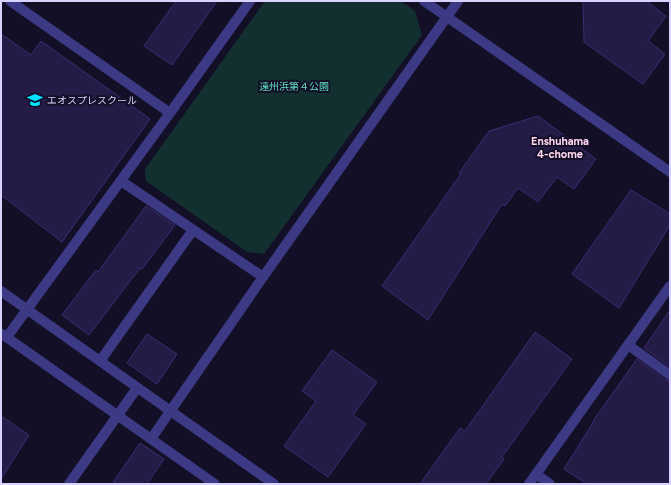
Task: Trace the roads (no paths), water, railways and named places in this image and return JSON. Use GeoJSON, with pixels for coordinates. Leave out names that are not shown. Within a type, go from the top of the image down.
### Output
{"type":"FeatureCollection","features":[{"type":"Feature","properties":{"kind":"street"},"geometry":{"type":"LineString","coordinates":[[10,1],[170,113]]}},
{"type":"Feature","properties":{"kind":"street"},"geometry":{"type":"LineString","coordinates":[[215,484],[4,335],[27,310],[250,1]]}},
{"type":"Feature","properties":{"kind":"street"},"geometry":{"type":"LineString","coordinates":[[424,1],[670,172]]}},
{"type":"Feature","properties":{"kind":"street"},"geometry":{"type":"LineString","coordinates":[[151,439],[458,1]]}},
{"type":"Feature","properties":{"kind":"street"},"geometry":{"type":"LineString","coordinates":[[121,181],[263,278]]}},
{"type":"Feature","properties":{"kind":"street"},"geometry":{"type":"LineString","coordinates":[[100,361],[193,230]]}},
{"type":"Feature","properties":{"kind":"street"},"geometry":{"type":"LineString","coordinates":[[529,484],[670,286]]}},
{"type":"Feature","properties":{"kind":"street"},"geometry":{"type":"LineString","coordinates":[[1,291],[274,484]]}},
{"type":"Feature","properties":{"kind":"street"},"geometry":{"type":"LineString","coordinates":[[628,346],[670,375]]}},
{"type":"Feature","properties":{"kind":"street"},"geometry":{"type":"LineString","coordinates":[[69,484],[137,388]]}},
{"type":"Feature","properties":{"kind":"street"},"geometry":{"type":"LineString","coordinates":[[536,474],[550,484]]}},
{"type":"Feature","properties":{"kind":"place","name":"エオスプレスクール"},"geometry":{"type":"Point","coordinates":[35,100]}},
{"type":"Feature","properties":{"kind":"district","name":"Enshuhama 4-chome"},"geometry":{"type":"Point","coordinates":[560,147]}},
{"type":"Feature","properties":{"kind":"park label","name":"遠州浜第４公園"},"geometry":{"type":"Point","coordinates":[294,86]}}]}
